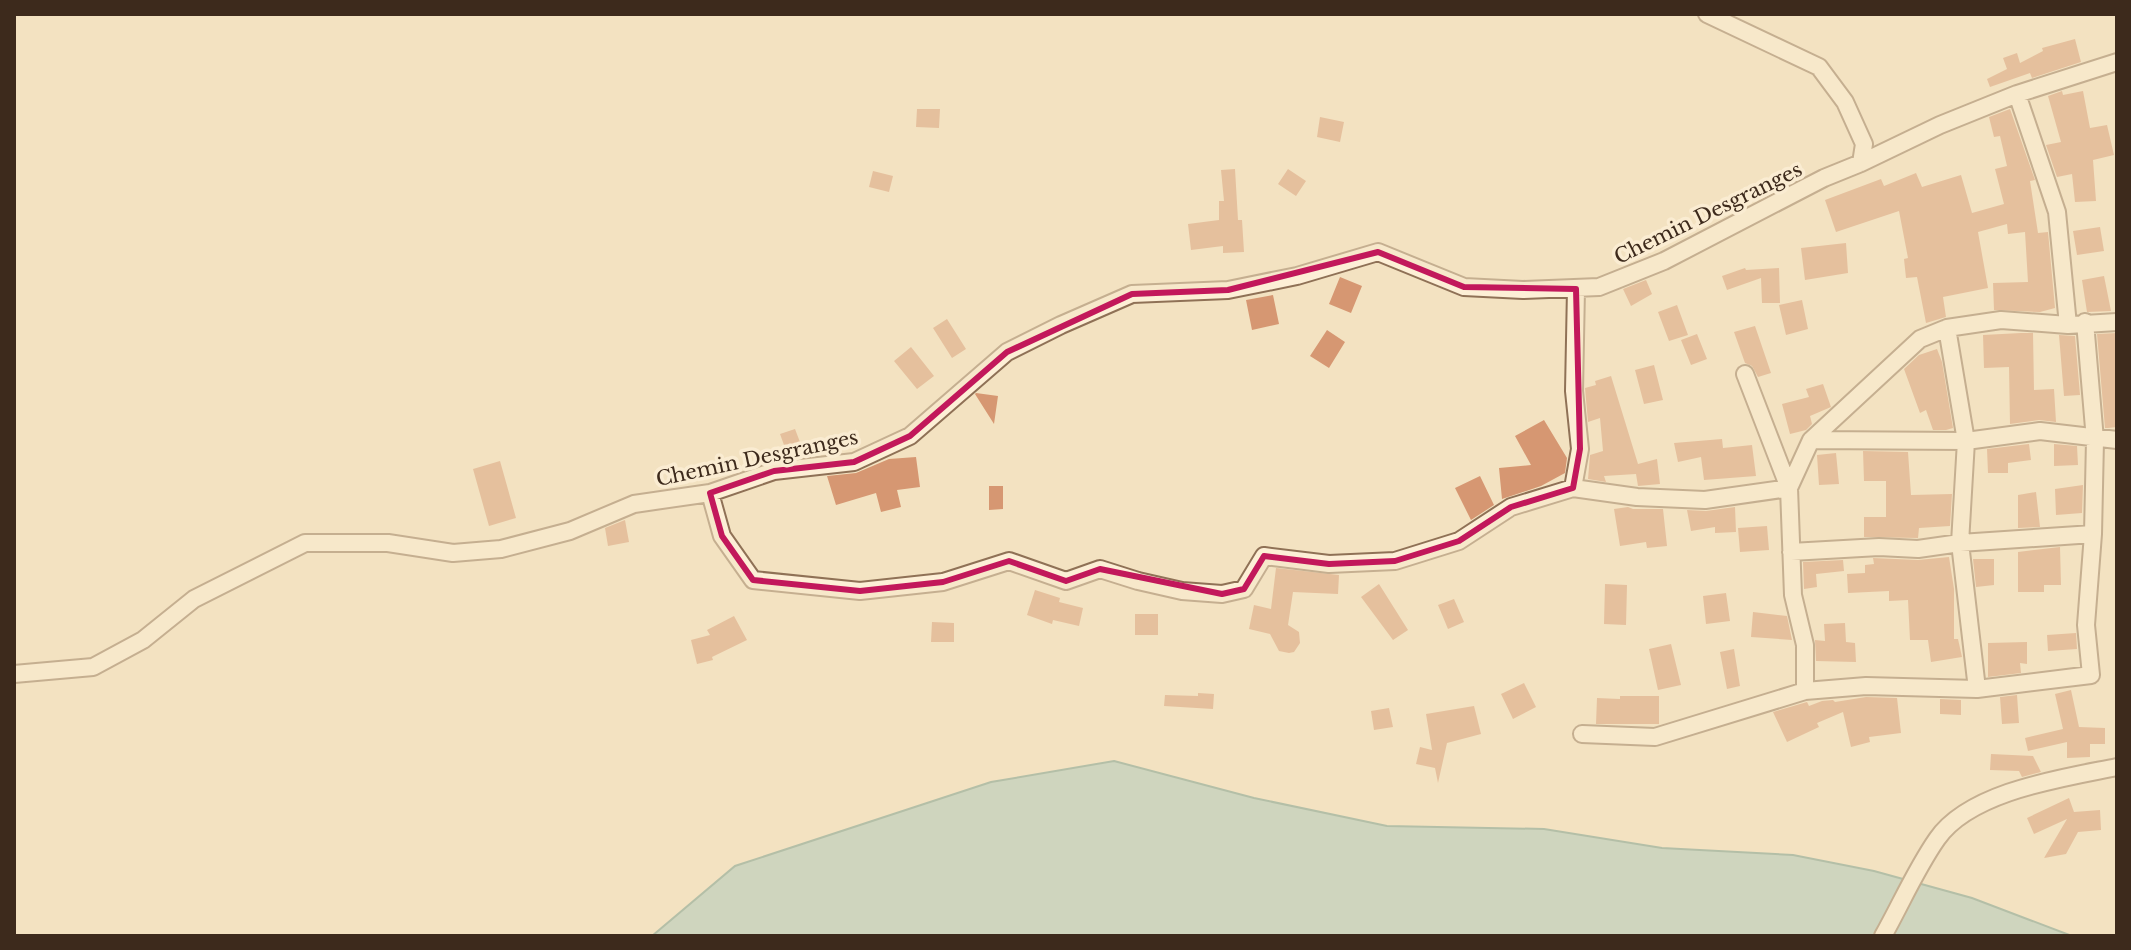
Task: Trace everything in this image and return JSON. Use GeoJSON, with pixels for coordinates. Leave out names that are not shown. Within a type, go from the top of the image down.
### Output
{"type":"FeatureCollection","features":[{"type":"Feature","properties":{"kind":"street"},"geometry":{"type":"LineString","coordinates":[[1707,14],[1819,67],[1845,102],[1864,144],[1861,163]]}},
{"type":"Feature","properties":{"kind":"street","name":"Chemin Desgranges"},"geometry":{"type":"LineString","coordinates":[[14,674],[93,667],[143,640],[194,599],[305,543],[388,543],[453,553],[501,549],[570,531],[634,504],[710,493],[774,471],[854,462],[910,436],[1007,352],[1132,294],[1228,290],[1297,276],[1378,252],[1464,287],[1523,290],[1599,287],[1664,261],[1813,183],[1940,125],[2017,94],[2117,62]]}},
{"type":"Feature","properties":{"kind":"street"},"geometry":{"type":"LineString","coordinates":[[2017,94],[2057,212],[2068,325]]}},
{"type":"Feature","properties":{"kind":"street"},"geometry":{"type":"LineString","coordinates":[[1573,488],[1580,449],[1574,391],[1576,289]]}},
{"type":"Feature","properties":{"kind":"street"},"geometry":{"type":"LineString","coordinates":[[1789,488],[1811,440],[1920,339],[1947,328],[2001,320],[2068,325],[2117,322]]}},
{"type":"Feature","properties":{"kind":"street"},"geometry":{"type":"LineString","coordinates":[[1582,734],[1655,737],[1805,691],[1866,686],[1977,689],[2091,675],[2086,625],[2093,534],[2095,440],[2085,322]]}},
{"type":"Feature","properties":{"kind":"street"},"geometry":{"type":"LineString","coordinates":[[1947,328],[1966,441],[1960,543],[1977,689]]}},
{"type":"Feature","properties":{"kind":"street"},"geometry":{"type":"LineString","coordinates":[[1745,374],[1789,488],[1793,595],[1805,645],[1805,691]]}},
{"type":"Feature","properties":{"kind":"street"},"geometry":{"type":"LineString","coordinates":[[1811,440],[1966,441],[2040,431],[2095,440],[2117,440]]}},
{"type":"Feature","properties":{"kind":"street"},"geometry":{"type":"LineString","coordinates":[[710,493],[722,536],[753,580],[860,591],[943,582],[1009,561],[1066,581],[1100,569],[1182,591],[1222,594],[1244,589],[1264,556],[1329,564],[1395,561],[1459,541],[1511,507],[1573,488],[1637,497],[1705,500],[1789,488]]}},
{"type":"Feature","properties":{"kind":"street"},"geometry":{"type":"LineString","coordinates":[[1791,552],[1879,547],[1918,549],[2093,534]]}},
{"type":"Feature","properties":{"kind":"street"},"geometry":{"type":"LineString","coordinates":[[1883,936],[1938,837],[1958,817],[1983,803],[2071,776],[2117,767]]}},
{"type":"Feature","properties":{"kind":"highlighted area"},"geometry":{"type":"Polygon","coordinates":[[[1378,252],[1464,287],[1576,289],[1580,449],[1573,488],[1511,507],[1459,541],[1395,561],[1329,564],[1264,556],[1244,589],[1222,594],[1100,569],[1066,581],[1009,561],[943,582],[860,591],[753,580],[722,536],[710,493],[774,471],[854,462],[910,436],[1007,352],[1132,294],[1228,290],[1378,252]]]}},
{"type":"Feature","properties":{"kind":"water"},"geometry":{"type":"Polygon","coordinates":[[[1114,761],[1254,798],[1387,826],[1544,829],[1662,848],[1793,855],[1874,871],[1972,898],[2072,936],[652,936],[735,866],[991,782],[1114,761]]]}},
{"type":"Feature","properties":{"kind":"building"},"geometry":{"type":"Polygon","coordinates":[[[2075,39],[2081,62],[2032,78],[2030,73],[1990,87],[1987,79],[2007,69],[2003,58],[2017,53],[2020,63],[2043,51],[2042,48],[2075,39]]]}},
{"type":"Feature","properties":{"kind":"building"},"geometry":{"type":"Polygon","coordinates":[[[2062,91],[2063,95],[2083,91],[2090,128],[2107,125],[2114,155],[2093,160],[2096,201],[2075,202],[2072,174],[2057,177],[2046,145],[2061,142],[2048,96],[2062,91]]]}},
{"type":"Feature","properties":{"kind":"building"},"geometry":{"type":"Polygon","coordinates":[[[917,109],[940,109],[939,128],[916,127],[917,109]]]}},
{"type":"Feature","properties":{"kind":"building"},"geometry":{"type":"Polygon","coordinates":[[[2010,109],[2035,180],[2030,181],[2038,233],[2048,232],[2055,308],[2040,312],[1994,310],[1993,283],[2028,282],[2025,232],[2008,234],[2007,224],[1978,232],[1988,288],[1943,297],[1946,317],[1926,323],[1917,277],[1906,278],[1904,259],[1908,258],[1899,211],[1836,232],[1825,200],[1881,179],[1884,186],[1916,173],[1922,187],[1961,175],[1972,213],[2004,204],[1995,169],[2007,166],[2000,136],[1994,137],[1989,117],[2010,109]]]}},
{"type":"Feature","properties":{"kind":"building"},"geometry":{"type":"Polygon","coordinates":[[[1320,117],[1344,122],[1340,142],[1317,137],[1320,117]]]}},
{"type":"Feature","properties":{"kind":"building"},"geometry":{"type":"Polygon","coordinates":[[[1235,169],[1238,220],[1242,220],[1244,252],[1223,253],[1223,246],[1191,250],[1188,224],[1219,220],[1219,201],[1224,201],[1221,170],[1235,169]]]}},
{"type":"Feature","properties":{"kind":"building"},"geometry":{"type":"Polygon","coordinates":[[[1288,169],[1306,181],[1296,196],[1278,184],[1288,169]]]}},
{"type":"Feature","properties":{"kind":"building"},"geometry":{"type":"Polygon","coordinates":[[[873,171],[893,176],[889,192],[869,187],[873,171]]]}},
{"type":"Feature","properties":{"kind":"building"},"geometry":{"type":"Polygon","coordinates":[[[2100,227],[2104,251],[2077,255],[2073,231],[2100,227]]]}},
{"type":"Feature","properties":{"kind":"building"},"geometry":{"type":"Polygon","coordinates":[[[1846,243],[1848,273],[1805,280],[1801,248],[1846,243]]]}},
{"type":"Feature","properties":{"kind":"building"},"geometry":{"type":"Polygon","coordinates":[[[1745,268],[1779,268],[1780,303],[1762,303],[1761,278],[1727,290],[1722,276],[1745,268]]]}},
{"type":"Feature","properties":{"kind":"building"},"geometry":{"type":"Polygon","coordinates":[[[2104,276],[2111,311],[2087,312],[2082,280],[2104,276]]]}},
{"type":"Feature","properties":{"kind":"building"},"geometry":{"type":"Polygon","coordinates":[[[1340,277],[1362,286],[1351,313],[1329,304],[1340,277]]]}},
{"type":"Feature","properties":{"kind":"building"},"geometry":{"type":"Polygon","coordinates":[[[1646,280],[1652,294],[1631,306],[1623,289],[1646,280]]]}},
{"type":"Feature","properties":{"kind":"building"},"geometry":{"type":"Polygon","coordinates":[[[1273,295],[1279,324],[1252,330],[1246,300],[1273,295]]]}},
{"type":"Feature","properties":{"kind":"building"},"geometry":{"type":"Polygon","coordinates":[[[1802,300],[1808,329],[1786,335],[1779,305],[1802,300]]]}},
{"type":"Feature","properties":{"kind":"building"},"geometry":{"type":"Polygon","coordinates":[[[1677,305],[1688,335],[1669,341],[1658,312],[1677,305]]]}},
{"type":"Feature","properties":{"kind":"building"},"geometry":{"type":"Polygon","coordinates":[[[947,319],[966,349],[952,358],[933,328],[947,319]]]}},
{"type":"Feature","properties":{"kind":"building"},"geometry":{"type":"Polygon","coordinates":[[[1755,326],[1771,373],[1758,377],[1752,366],[1745,363],[1734,332],[1755,326]]]}},
{"type":"Feature","properties":{"kind":"building"},"geometry":{"type":"Polygon","coordinates":[[[1327,330],[1345,342],[1329,368],[1310,356],[1327,330]]]}},
{"type":"Feature","properties":{"kind":"building"},"geometry":{"type":"Polygon","coordinates":[[[2033,333],[2034,390],[2054,389],[2056,422],[2039,420],[2010,424],[2009,367],[1984,368],[1983,335],[2033,333]]]}},
{"type":"Feature","properties":{"kind":"building"},"geometry":{"type":"Polygon","coordinates":[[[2117,333],[2117,427],[2105,428],[2097,334],[2117,333]]]}},
{"type":"Feature","properties":{"kind":"building"},"geometry":{"type":"Polygon","coordinates":[[[1697,334],[1707,359],[1691,365],[1681,340],[1697,334]]]}},
{"type":"Feature","properties":{"kind":"building"},"geometry":{"type":"Polygon","coordinates":[[[2059,335],[2075,336],[2080,395],[2064,396],[2059,335]]]}},
{"type":"Feature","properties":{"kind":"building"},"geometry":{"type":"Polygon","coordinates":[[[911,347],[934,376],[917,389],[894,361],[911,347]]]}},
{"type":"Feature","properties":{"kind":"building"},"geometry":{"type":"Polygon","coordinates":[[[1937,349],[1953,428],[1946,430],[1933,430],[1926,410],[1920,413],[1904,369],[1919,355],[1937,349]]]}},
{"type":"Feature","properties":{"kind":"building"},"geometry":{"type":"Polygon","coordinates":[[[1654,365],[1663,400],[1644,404],[1635,370],[1654,365]]]}},
{"type":"Feature","properties":{"kind":"building"},"geometry":{"type":"Polygon","coordinates":[[[1611,376],[1638,464],[1657,459],[1660,484],[1638,486],[1636,474],[1604,476],[1606,482],[1588,479],[1590,455],[1603,451],[1600,418],[1588,422],[1585,388],[1611,376]]]}},
{"type":"Feature","properties":{"kind":"building"},"geometry":{"type":"Polygon","coordinates":[[[1823,384],[1831,407],[1810,416],[1812,424],[1806,430],[1790,434],[1782,404],[1809,397],[1806,389],[1823,384]]]}},
{"type":"Feature","properties":{"kind":"building"},"geometry":{"type":"Polygon","coordinates":[[[975,394],[998,396],[994,424],[975,394]]]}},
{"type":"Feature","properties":{"kind":"building"},"geometry":{"type":"Polygon","coordinates":[[[1544,420],[1567,458],[1565,473],[1541,486],[1502,499],[1499,468],[1531,465],[1515,436],[1544,420]]]}},
{"type":"Feature","properties":{"kind":"building"},"geometry":{"type":"Polygon","coordinates":[[[795,429],[803,450],[788,456],[780,434],[795,429]]]}},
{"type":"Feature","properties":{"kind":"building"},"geometry":{"type":"Polygon","coordinates":[[[1722,439],[1723,448],[1752,445],[1756,476],[1704,480],[1701,457],[1678,462],[1674,443],[1722,439]]]}},
{"type":"Feature","properties":{"kind":"building"},"geometry":{"type":"Polygon","coordinates":[[[2029,444],[2031,460],[2008,463],[2008,473],[1988,473],[1987,449],[2029,444]]]}},
{"type":"Feature","properties":{"kind":"building"},"geometry":{"type":"Polygon","coordinates":[[[2054,444],[2077,446],[2078,465],[2054,466],[2054,444]]]}},
{"type":"Feature","properties":{"kind":"building"},"geometry":{"type":"Polygon","coordinates":[[[1863,451],[1908,452],[1911,495],[1952,494],[1950,526],[1919,528],[1918,538],[1864,537],[1864,517],[1886,517],[1886,481],[1864,481],[1863,451]]]}},
{"type":"Feature","properties":{"kind":"building"},"geometry":{"type":"Polygon","coordinates":[[[1836,453],[1839,484],[1819,485],[1817,455],[1836,453]]]}},
{"type":"Feature","properties":{"kind":"building"},"geometry":{"type":"Polygon","coordinates":[[[916,457],[920,487],[897,490],[901,507],[881,512],[876,493],[836,505],[827,476],[856,473],[889,459],[916,457]]]}},
{"type":"Feature","properties":{"kind":"building"},"geometry":{"type":"Polygon","coordinates":[[[500,461],[516,518],[489,526],[473,469],[500,461]]]}},
{"type":"Feature","properties":{"kind":"building"},"geometry":{"type":"Polygon","coordinates":[[[1480,476],[1494,505],[1471,520],[1455,488],[1480,476]]]}},
{"type":"Feature","properties":{"kind":"building"},"geometry":{"type":"Polygon","coordinates":[[[2083,485],[2082,513],[2056,515],[2055,489],[2083,485]]]}},
{"type":"Feature","properties":{"kind":"building"},"geometry":{"type":"Polygon","coordinates":[[[989,486],[1003,486],[1003,509],[989,510],[989,486]]]}},
{"type":"Feature","properties":{"kind":"building"},"geometry":{"type":"Polygon","coordinates":[[[2036,492],[2040,527],[2018,528],[2018,495],[2036,492]]]}},
{"type":"Feature","properties":{"kind":"building"},"geometry":{"type":"Polygon","coordinates":[[[1735,507],[1736,532],[1715,533],[1715,527],[1691,531],[1687,510],[1735,507]]]}},
{"type":"Feature","properties":{"kind":"building"},"geometry":{"type":"Polygon","coordinates":[[[1614,509],[1663,509],[1667,546],[1647,548],[1646,542],[1620,546],[1614,509]]]}},
{"type":"Feature","properties":{"kind":"building"},"geometry":{"type":"Polygon","coordinates":[[[625,520],[629,542],[608,546],[605,528],[625,520]]]}},
{"type":"Feature","properties":{"kind":"building"},"geometry":{"type":"Polygon","coordinates":[[[1767,526],[1769,550],[1740,552],[1738,528],[1767,526]]]}},
{"type":"Feature","properties":{"kind":"building"},"geometry":{"type":"Polygon","coordinates":[[[2060,547],[2061,585],[2044,585],[2044,592],[2018,592],[2018,552],[2060,547]]]}},
{"type":"Feature","properties":{"kind":"building"},"geometry":{"type":"Polygon","coordinates":[[[1949,557],[1954,589],[1954,639],[1958,639],[1962,657],[1931,662],[1928,640],[1910,640],[1908,600],[1889,601],[1889,591],[1848,593],[1847,574],[1865,573],[1865,565],[1874,564],[1873,558],[1918,560],[1949,557]]]}},
{"type":"Feature","properties":{"kind":"building"},"geometry":{"type":"Polygon","coordinates":[[[1973,559],[1994,559],[1994,585],[1976,587],[1973,559]]]}},
{"type":"Feature","properties":{"kind":"building"},"geometry":{"type":"Polygon","coordinates":[[[1843,560],[1844,571],[1816,574],[1817,587],[1804,589],[1803,562],[1843,560]]]}},
{"type":"Feature","properties":{"kind":"building"},"geometry":{"type":"Polygon","coordinates":[[[1276,568],[1339,575],[1338,594],[1293,592],[1288,625],[1299,632],[1300,643],[1294,652],[1289,653],[1279,651],[1270,634],[1249,629],[1254,605],[1271,609],[1276,568]]]}},
{"type":"Feature","properties":{"kind":"building"},"geometry":{"type":"Polygon","coordinates":[[[1379,584],[1408,630],[1393,640],[1361,597],[1379,584]]]}},
{"type":"Feature","properties":{"kind":"building"},"geometry":{"type":"Polygon","coordinates":[[[1605,584],[1627,585],[1626,625],[1604,624],[1605,584]]]}},
{"type":"Feature","properties":{"kind":"building"},"geometry":{"type":"Polygon","coordinates":[[[1035,590],[1060,598],[1059,602],[1083,608],[1079,626],[1053,620],[1052,624],[1027,615],[1035,590]]]}},
{"type":"Feature","properties":{"kind":"building"},"geometry":{"type":"Polygon","coordinates":[[[1726,593],[1730,621],[1706,624],[1703,596],[1726,593]]]}},
{"type":"Feature","properties":{"kind":"building"},"geometry":{"type":"Polygon","coordinates":[[[1454,599],[1464,622],[1448,629],[1438,605],[1454,599]]]}},
{"type":"Feature","properties":{"kind":"building"},"geometry":{"type":"Polygon","coordinates":[[[1753,612],[1787,616],[1792,640],[1751,637],[1753,612]]]}},
{"type":"Feature","properties":{"kind":"building"},"geometry":{"type":"Polygon","coordinates":[[[1135,614],[1158,614],[1158,635],[1135,635],[1135,614]]]}},
{"type":"Feature","properties":{"kind":"building"},"geometry":{"type":"Polygon","coordinates":[[[734,616],[747,640],[712,657],[713,660],[697,664],[691,640],[710,635],[707,630],[734,616]]]}},
{"type":"Feature","properties":{"kind":"building"},"geometry":{"type":"Polygon","coordinates":[[[932,622],[954,623],[954,642],[931,642],[932,622]]]}},
{"type":"Feature","properties":{"kind":"building"},"geometry":{"type":"Polygon","coordinates":[[[1845,623],[1846,642],[1855,643],[1856,662],[1816,661],[1815,640],[1825,641],[1824,624],[1845,623]]]}},
{"type":"Feature","properties":{"kind":"building"},"geometry":{"type":"Polygon","coordinates":[[[2076,633],[2077,649],[2048,651],[2047,635],[2076,633]]]}},
{"type":"Feature","properties":{"kind":"building"},"geometry":{"type":"Polygon","coordinates":[[[2027,642],[2027,664],[2020,663],[2021,673],[1988,677],[1988,643],[2027,642]]]}},
{"type":"Feature","properties":{"kind":"building"},"geometry":{"type":"Polygon","coordinates":[[[1671,644],[1681,685],[1658,690],[1649,649],[1671,644]]]}},
{"type":"Feature","properties":{"kind":"building"},"geometry":{"type":"Polygon","coordinates":[[[1734,649],[1740,686],[1727,689],[1720,652],[1734,649]]]}},
{"type":"Feature","properties":{"kind":"building"},"geometry":{"type":"Polygon","coordinates":[[[1524,683],[1536,707],[1513,719],[1501,694],[1524,683]]]}},
{"type":"Feature","properties":{"kind":"building"},"geometry":{"type":"Polygon","coordinates":[[[2071,690],[2079,727],[2105,728],[2105,744],[2090,744],[2090,757],[2067,758],[2067,742],[2028,751],[2025,738],[2063,729],[2055,694],[2071,690]]]}},
{"type":"Feature","properties":{"kind":"building"},"geometry":{"type":"Polygon","coordinates":[[[1198,693],[1214,694],[1213,709],[1164,706],[1165,695],[1198,696],[1198,693]]]}},
{"type":"Feature","properties":{"kind":"building"},"geometry":{"type":"Polygon","coordinates":[[[2017,695],[2019,723],[2002,724],[2000,697],[2017,695]]]}},
{"type":"Feature","properties":{"kind":"building"},"geometry":{"type":"Polygon","coordinates":[[[1620,696],[1659,696],[1659,724],[1596,724],[1597,698],[1620,699],[1620,696]]]}},
{"type":"Feature","properties":{"kind":"building"},"geometry":{"type":"Polygon","coordinates":[[[1897,698],[1901,733],[1869,737],[1870,742],[1851,747],[1843,712],[1817,723],[1819,727],[1787,742],[1773,712],[1807,702],[1809,706],[1822,701],[1897,698]]]}},
{"type":"Feature","properties":{"kind":"building"},"geometry":{"type":"Polygon","coordinates":[[[1940,699],[1961,700],[1961,715],[1940,714],[1940,699]]]}},
{"type":"Feature","properties":{"kind":"building"},"geometry":{"type":"Polygon","coordinates":[[[1474,706],[1481,734],[1447,743],[1438,783],[1435,768],[1416,764],[1420,747],[1432,750],[1426,714],[1474,706]]]}},
{"type":"Feature","properties":{"kind":"building"},"geometry":{"type":"Polygon","coordinates":[[[1389,708],[1393,727],[1374,730],[1371,711],[1389,708]]]}},
{"type":"Feature","properties":{"kind":"building"},"geometry":{"type":"Polygon","coordinates":[[[1991,754],[2033,756],[2041,772],[2022,777],[2019,771],[1990,770],[1991,754]]]}},
{"type":"Feature","properties":{"kind":"building"},"geometry":{"type":"Polygon","coordinates":[[[2069,798],[2074,812],[2100,810],[2101,830],[2078,832],[2066,854],[2044,858],[2067,819],[2034,834],[2027,818],[2069,798]]]}}]}
